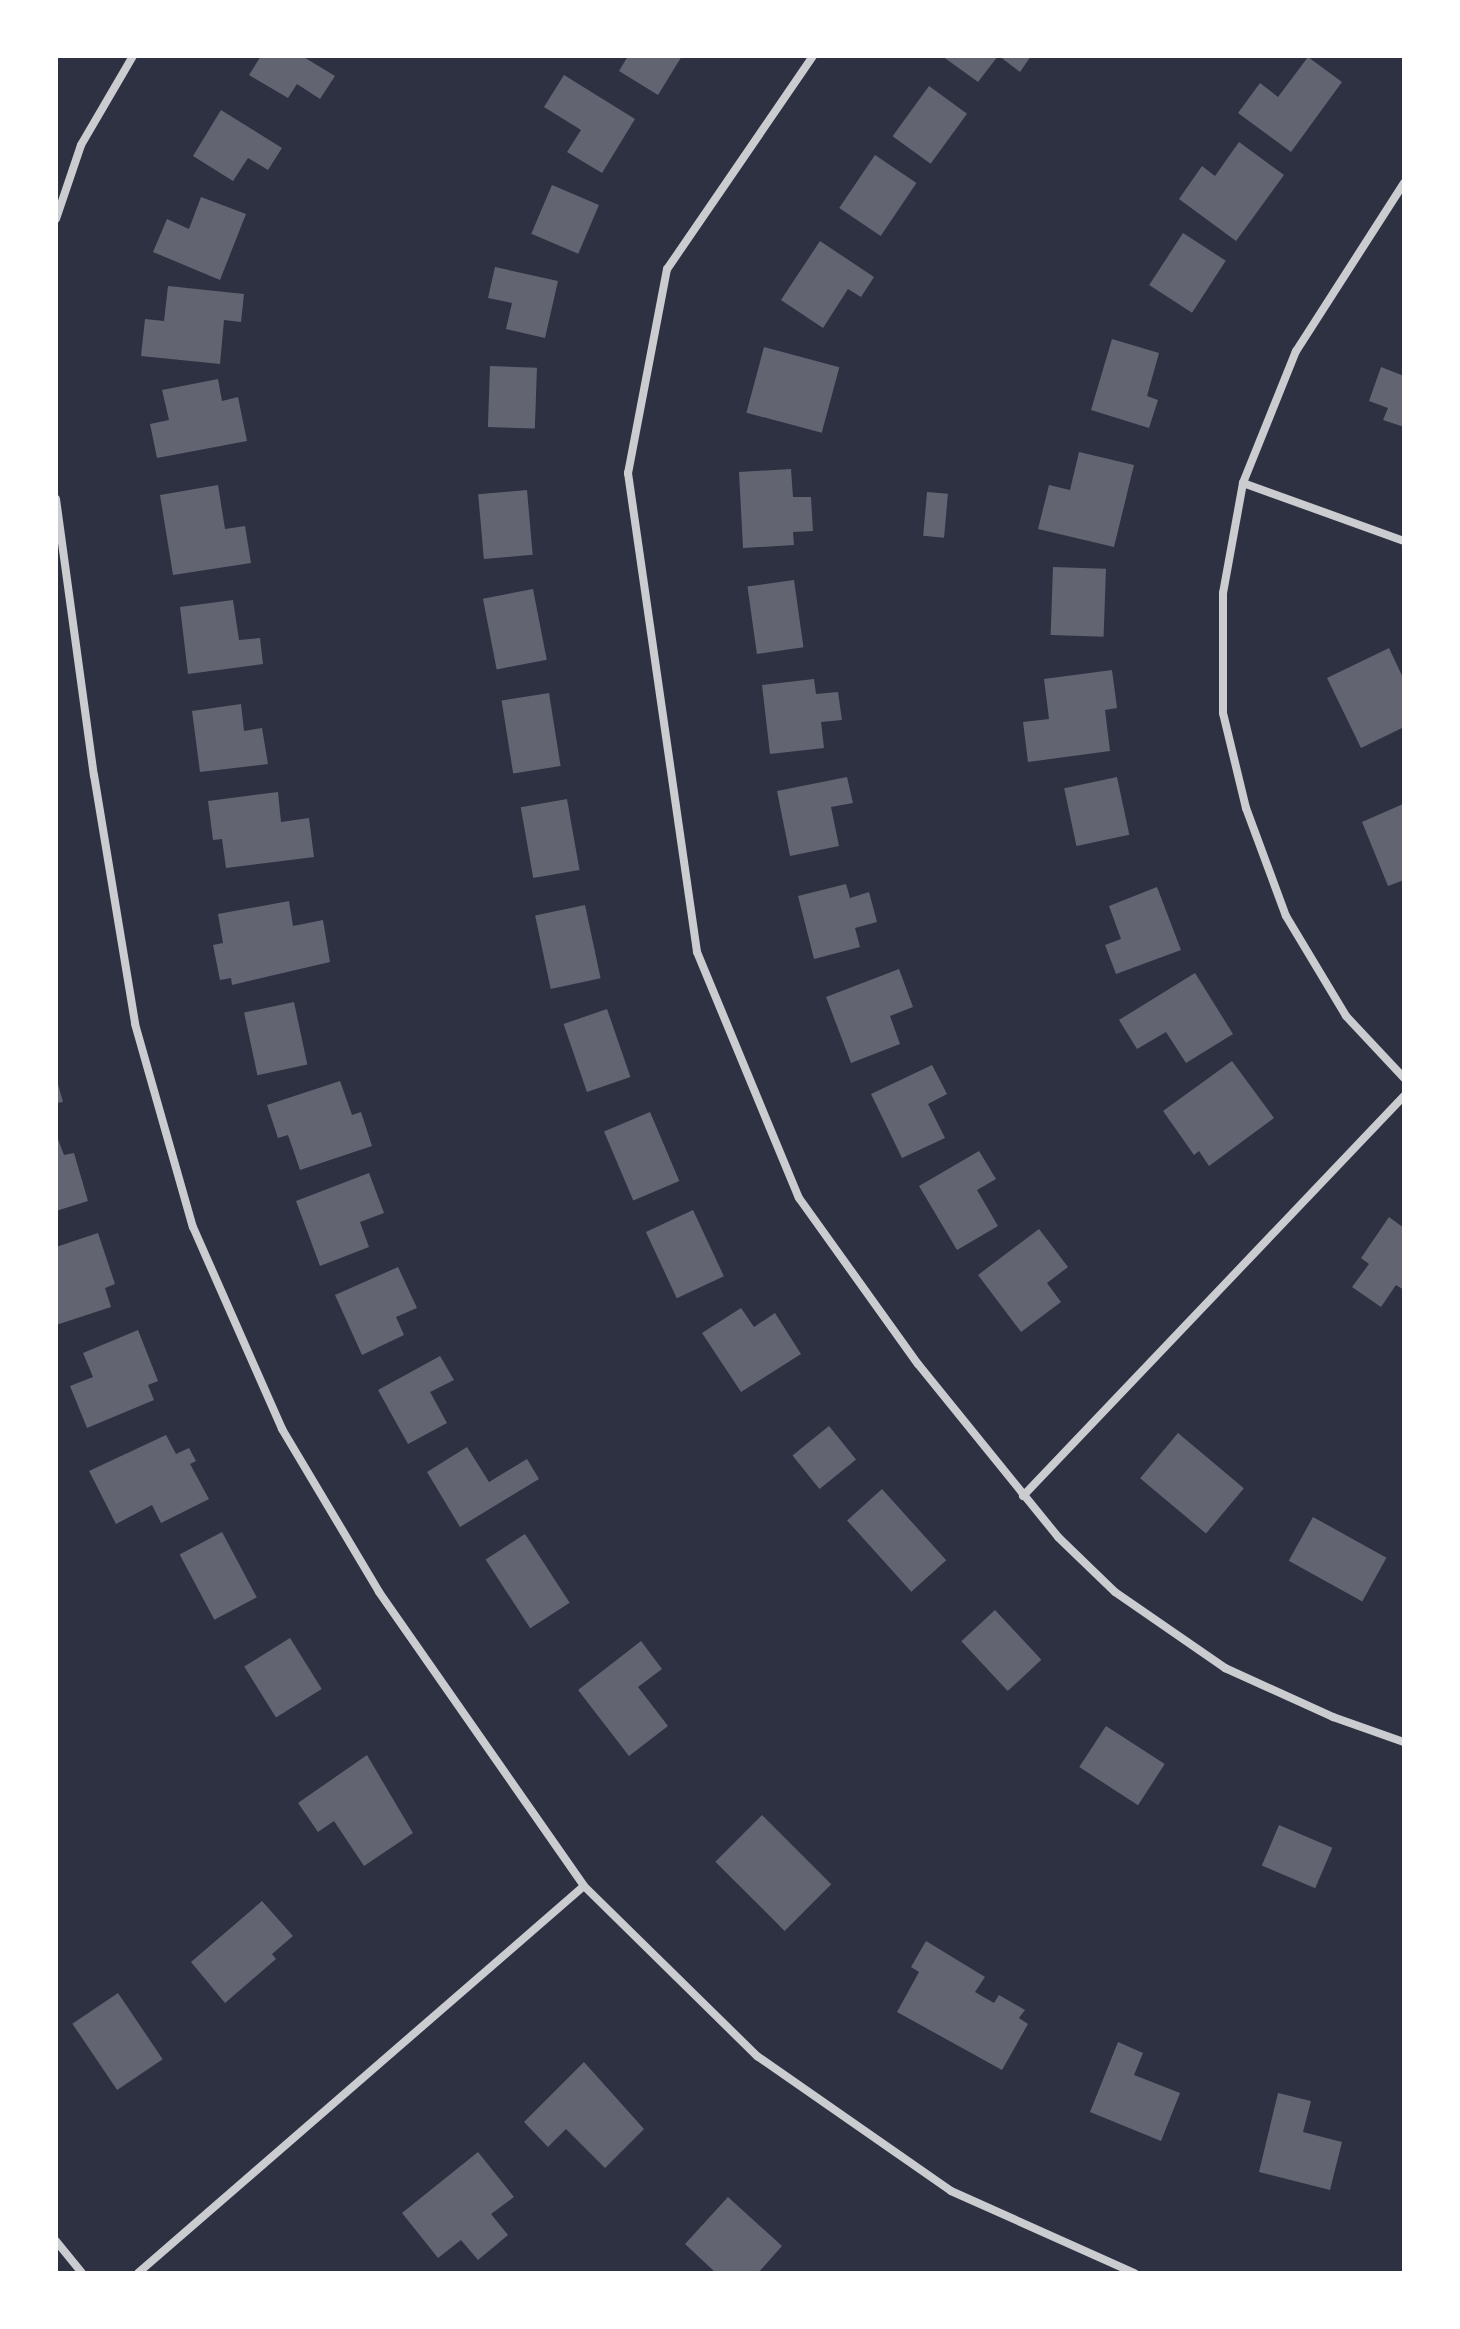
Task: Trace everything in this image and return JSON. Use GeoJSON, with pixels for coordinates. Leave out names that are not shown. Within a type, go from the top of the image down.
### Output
{"type":"FeatureCollection","features":[{"type":"Feature","properties":{"kind":"street"},"geometry":{"type":"LineString","coordinates":[[56,219],[81,145],[133,56]]}},
{"type":"Feature","properties":{"kind":"street"},"geometry":{"type":"LineString","coordinates":[[813,56],[667,269],[628,473],[697,952],[799,1198],[918,1364],[1023,1496],[1115,1592],[1225,1668],[1333,1717],[1404,1742]]}},
{"type":"Feature","properties":{"kind":"street"},"geometry":{"type":"LineString","coordinates":[[1404,183],[1296,351],[1243,483],[1223,593],[1223,713],[1246,808],[1286,916],[1346,1016],[1404,1078]]}},
{"type":"Feature","properties":{"kind":"street"},"geometry":{"type":"LineString","coordinates":[[1243,483],[1404,541]]}},
{"type":"Feature","properties":{"kind":"street"},"geometry":{"type":"LineString","coordinates":[[56,499],[135,1024],[193,1227],[290,1443],[379,1592],[584,1886],[757,2056],[951,2191],[1134,2273]]}},
{"type":"Feature","properties":{"kind":"street"},"geometry":{"type":"LineString","coordinates":[[1023,1496],[1404,1096]]}},
{"type":"Feature","properties":{"kind":"street"},"geometry":{"type":"LineString","coordinates":[[138,2273],[584,1886]]}},
{"type":"Feature","properties":{"kind":"street"},"geometry":{"type":"LineString","coordinates":[[56,2241],[82,2273]]}},
{"type":"Feature","properties":{"kind":"building"},"geometry":{"type":"Polygon","coordinates":[[[261,56],[302,56],[335,76],[320,99],[297,84],[288,98],[249,75],[261,56]]]}},
{"type":"Feature","properties":{"kind":"building"},"geometry":{"type":"Polygon","coordinates":[[[628,56],[682,56],[658,95],[619,71],[628,56]]]}},
{"type":"Feature","properties":{"kind":"building"},"geometry":{"type":"Polygon","coordinates":[[[942,56],[998,56],[978,82],[942,56]]]}},
{"type":"Feature","properties":{"kind":"building"},"geometry":{"type":"Polygon","coordinates":[[[999,56],[1031,56],[1020,72],[999,56]]]}},
{"type":"Feature","properties":{"kind":"building"},"geometry":{"type":"Polygon","coordinates":[[[1308,57],[1342,82],[1291,152],[1238,113],[1260,83],[1278,97],[1308,57]]]}},
{"type":"Feature","properties":{"kind":"building"},"geometry":{"type":"Polygon","coordinates":[[[564,75],[635,119],[602,173],[567,152],[581,130],[544,107],[564,75]]]}},
{"type":"Feature","properties":{"kind":"building"},"geometry":{"type":"Polygon","coordinates":[[[929,86],[967,114],[931,164],[893,136],[929,86]]]}},
{"type":"Feature","properties":{"kind":"building"},"geometry":{"type":"Polygon","coordinates":[[[221,110],[282,148],[268,170],[248,158],[233,181],[193,156],[221,110]]]}},
{"type":"Feature","properties":{"kind":"building"},"geometry":{"type":"Polygon","coordinates":[[[1239,142],[1284,175],[1236,241],[1179,199],[1202,166],[1215,176],[1239,142]]]}},
{"type":"Feature","properties":{"kind":"building"},"geometry":{"type":"Polygon","coordinates":[[[875,155],[916,183],[881,236],[839,208],[875,155]]]}},
{"type":"Feature","properties":{"kind":"building"},"geometry":{"type":"Polygon","coordinates":[[[552,185],[599,205],[578,254],[531,234],[552,185]]]}},
{"type":"Feature","properties":{"kind":"building"},"geometry":{"type":"Polygon","coordinates":[[[201,197],[246,214],[220,280],[153,252],[167,219],[189,229],[201,197]]]}},
{"type":"Feature","properties":{"kind":"building"},"geometry":{"type":"Polygon","coordinates":[[[1183,233],[1226,261],[1192,313],[1149,285],[1183,233]]]}},
{"type":"Feature","properties":{"kind":"building"},"geometry":{"type":"Polygon","coordinates":[[[820,241],[874,277],[861,297],[848,289],[823,328],[781,300],[820,241]]]}},
{"type":"Feature","properties":{"kind":"building"},"geometry":{"type":"Polygon","coordinates":[[[495,267],[558,281],[545,338],[506,329],[512,303],[488,298],[495,267]]]}},
{"type":"Feature","properties":{"kind":"building"},"geometry":{"type":"Polygon","coordinates":[[[168,286],[244,294],[241,322],[224,320],[220,364],[141,356],[145,319],[164,321],[168,286]]]}},
{"type":"Feature","properties":{"kind":"building"},"geometry":{"type":"Polygon","coordinates":[[[1112,339],[1159,353],[1147,396],[1158,400],[1149,428],[1091,410],[1112,339]]]}},
{"type":"Feature","properties":{"kind":"building"},"geometry":{"type":"Polygon","coordinates":[[[764,347],[839,367],[822,433],[746,413],[764,347]]]}},
{"type":"Feature","properties":{"kind":"building"},"geometry":{"type":"Polygon","coordinates":[[[490,366],[537,368],[535,429],[488,427],[490,366]]]}},
{"type":"Feature","properties":{"kind":"building"},"geometry":{"type":"Polygon","coordinates":[[[1381,367],[1404,376],[1404,427],[1383,420],[1388,408],[1369,401],[1381,367]]]}},
{"type":"Feature","properties":{"kind":"building"},"geometry":{"type":"Polygon","coordinates":[[[218,379],[222,401],[238,397],[247,441],[157,458],[150,424],[169,420],[162,390],[218,379]]]}},
{"type":"Feature","properties":{"kind":"building"},"geometry":{"type":"Polygon","coordinates":[[[1079,452],[1134,465],[1114,547],[1038,529],[1049,485],[1070,490],[1079,452]]]}},
{"type":"Feature","properties":{"kind":"building"},"geometry":{"type":"Polygon","coordinates":[[[791,469],[793,497],[811,497],[813,531],[793,532],[794,545],[743,548],[739,472],[791,469]]]}},
{"type":"Feature","properties":{"kind":"building"},"geometry":{"type":"Polygon","coordinates":[[[218,485],[225,529],[245,526],[251,563],[173,575],[160,495],[218,485]]]}},
{"type":"Feature","properties":{"kind":"building"},"geometry":{"type":"Polygon","coordinates":[[[527,490],[533,555],[484,559],[478,494],[527,490]]]}},
{"type":"Feature","properties":{"kind":"building"},"geometry":{"type":"Polygon","coordinates":[[[927,492],[948,494],[944,538],[923,536],[927,492]]]}},
{"type":"Feature","properties":{"kind":"building"},"geometry":{"type":"Polygon","coordinates":[[[1053,567],[1106,569],[1104,637],[1051,635],[1053,567]]]}},
{"type":"Feature","properties":{"kind":"building"},"geometry":{"type":"Polygon","coordinates":[[[794,580],[803,647],[757,654],[747,587],[794,580]]]}},
{"type":"Feature","properties":{"kind":"building"},"geometry":{"type":"Polygon","coordinates":[[[533,589],[547,660],[497,669],[483,599],[533,589]]]}},
{"type":"Feature","properties":{"kind":"building"},"geometry":{"type":"Polygon","coordinates":[[[233,600],[239,640],[260,638],[263,664],[188,674],[180,607],[233,600]]]}},
{"type":"Feature","properties":{"kind":"building"},"geometry":{"type":"Polygon","coordinates":[[[1389,648],[1404,680],[1404,727],[1361,748],[1327,678],[1389,648]]]}},
{"type":"Feature","properties":{"kind":"building"},"geometry":{"type":"Polygon","coordinates":[[[1112,670],[1117,708],[1105,710],[1110,751],[1028,762],[1023,722],[1049,719],[1044,679],[1112,670]]]}},
{"type":"Feature","properties":{"kind":"building"},"geometry":{"type":"Polygon","coordinates":[[[814,679],[816,694],[838,692],[842,720],[821,722],[824,748],[770,754],[762,685],[814,679]]]}},
{"type":"Feature","properties":{"kind":"building"},"geometry":{"type":"Polygon","coordinates":[[[549,693],[561,766],[513,774],[502,701],[549,693]]]}},
{"type":"Feature","properties":{"kind":"building"},"geometry":{"type":"Polygon","coordinates":[[[241,704],[244,731],[262,728],[268,764],[200,772],[192,711],[241,704]]]}},
{"type":"Feature","properties":{"kind":"building"},"geometry":{"type":"Polygon","coordinates":[[[847,777],[853,803],[831,807],[839,846],[790,856],[777,791],[847,777]]]}},
{"type":"Feature","properties":{"kind":"building"},"geometry":{"type":"Polygon","coordinates":[[[1117,777],[1129,835],[1076,846],[1064,788],[1117,777]]]}},
{"type":"Feature","properties":{"kind":"building"},"geometry":{"type":"Polygon","coordinates":[[[278,792],[281,822],[309,818],[314,857],[226,868],[222,839],[213,840],[208,801],[278,792]]]}},
{"type":"Feature","properties":{"kind":"building"},"geometry":{"type":"Polygon","coordinates":[[[567,799],[580,870],[533,878],[521,807],[567,799]]]}},
{"type":"Feature","properties":{"kind":"building"},"geometry":{"type":"Polygon","coordinates":[[[1403,804],[1404,880],[1388,886],[1362,822],[1403,804]]]}},
{"type":"Feature","properties":{"kind":"building"},"geometry":{"type":"Polygon","coordinates":[[[846,884],[850,898],[869,892],[877,922],[855,928],[860,947],[814,959],[798,896],[846,884]]]}},
{"type":"Feature","properties":{"kind":"building"},"geometry":{"type":"Polygon","coordinates":[[[1157,887],[1181,950],[1116,974],[1105,945],[1121,939],[1109,906],[1157,887]]]}},
{"type":"Feature","properties":{"kind":"building"},"geometry":{"type":"Polygon","coordinates":[[[289,901],[293,926],[323,920],[330,962],[232,985],[231,978],[220,980],[213,945],[223,943],[218,914],[289,901]]]}},
{"type":"Feature","properties":{"kind":"building"},"geometry":{"type":"Polygon","coordinates":[[[585,905],[601,978],[551,989],[535,916],[585,905]]]}},
{"type":"Feature","properties":{"kind":"building"},"geometry":{"type":"Polygon","coordinates":[[[899,969],[913,1007],[890,1016],[900,1044],[851,1063],[826,997],[899,969]]]}},
{"type":"Feature","properties":{"kind":"building"},"geometry":{"type":"Polygon","coordinates":[[[1195,973],[1233,1034],[1186,1063],[1166,1032],[1137,1049],[1119,1020],[1195,973]]]}},
{"type":"Feature","properties":{"kind":"building"},"geometry":{"type":"Polygon","coordinates":[[[294,1002],[307,1065],[257,1075],[244,1013],[294,1002]]]}},
{"type":"Feature","properties":{"kind":"building"},"geometry":{"type":"Polygon","coordinates":[[[607,1009],[630,1077],[587,1092],[564,1024],[607,1009]]]}},
{"type":"Feature","properties":{"kind":"building"},"geometry":{"type":"Polygon","coordinates":[[[1232,1061],[1274,1118],[1209,1166],[1199,1151],[1194,1155],[1163,1111],[1232,1061]]]}},
{"type":"Feature","properties":{"kind":"building"},"geometry":{"type":"Polygon","coordinates":[[[932,1065],[947,1094],[928,1104],[945,1138],[902,1158],[871,1094],[932,1065]]]}},
{"type":"Feature","properties":{"kind":"building"},"geometry":{"type":"Polygon","coordinates":[[[56,1077],[63,1102],[56,1103],[56,1077]]]}},
{"type":"Feature","properties":{"kind":"building"},"geometry":{"type":"Polygon","coordinates":[[[340,1081],[352,1115],[361,1112],[372,1146],[300,1170],[288,1135],[278,1138],[267,1105],[340,1081]]]}},
{"type":"Feature","properties":{"kind":"building"},"geometry":{"type":"Polygon","coordinates":[[[650,1112],[679,1181],[633,1201],[604,1132],[650,1112]]]}},
{"type":"Feature","properties":{"kind":"building"},"geometry":{"type":"Polygon","coordinates":[[[56,1134],[64,1155],[74,1153],[88,1201],[56,1211],[56,1134]]]}},
{"type":"Feature","properties":{"kind":"building"},"geometry":{"type":"Polygon","coordinates":[[[979,1151],[996,1179],[977,1190],[998,1226],[957,1250],[919,1186],[979,1151]]]}},
{"type":"Feature","properties":{"kind":"building"},"geometry":{"type":"Polygon","coordinates":[[[369,1173],[384,1213],[360,1222],[369,1247],[320,1266],[296,1201],[369,1173]]]}},
{"type":"Feature","properties":{"kind":"building"},"geometry":{"type":"Polygon","coordinates":[[[693,1210],[724,1276],[677,1298],[646,1232],[693,1210]]]}},
{"type":"Feature","properties":{"kind":"building"},"geometry":{"type":"Polygon","coordinates":[[[1389,1217],[1404,1228],[1404,1290],[1396,1285],[1381,1307],[1352,1287],[1369,1264],[1361,1258],[1389,1217]]]}},
{"type":"Feature","properties":{"kind":"building"},"geometry":{"type":"Polygon","coordinates":[[[1039,1229],[1068,1267],[1047,1283],[1061,1302],[1021,1332],[978,1275],[1039,1229]]]}},
{"type":"Feature","properties":{"kind":"building"},"geometry":{"type":"Polygon","coordinates":[[[98,1233],[115,1284],[105,1288],[111,1307],[56,1325],[56,1247],[98,1233]]]}},
{"type":"Feature","properties":{"kind":"building"},"geometry":{"type":"Polygon","coordinates":[[[398,1267],[417,1308],[396,1317],[404,1335],[362,1355],[335,1295],[398,1267]]]}},
{"type":"Feature","properties":{"kind":"building"},"geometry":{"type":"Polygon","coordinates":[[[741,1308],[754,1327],[775,1313],[801,1354],[741,1392],[702,1333],[741,1308]]]}},
{"type":"Feature","properties":{"kind":"building"},"geometry":{"type":"Polygon","coordinates":[[[138,1330],[158,1381],[148,1385],[154,1400],[87,1428],[70,1386],[93,1377],[83,1353],[138,1330]]]}},
{"type":"Feature","properties":{"kind":"building"},"geometry":{"type":"Polygon","coordinates":[[[440,1356],[454,1380],[430,1392],[447,1423],[408,1444],[378,1390],[440,1356]]]}},
{"type":"Feature","properties":{"kind":"building"},"geometry":{"type":"Polygon","coordinates":[[[829,1426],[856,1459],[820,1489],[792,1456],[829,1426]]]}},
{"type":"Feature","properties":{"kind":"building"},"geometry":{"type":"Polygon","coordinates":[[[1178,1433],[1244,1488],[1206,1533],[1140,1478],[1178,1433]]]}},
{"type":"Feature","properties":{"kind":"building"},"geometry":{"type":"Polygon","coordinates":[[[166,1435],[176,1454],[189,1448],[196,1461],[190,1464],[209,1499],[161,1523],[152,1505],[116,1524],[89,1471],[166,1435]]]}},
{"type":"Feature","properties":{"kind":"building"},"geometry":{"type":"Polygon","coordinates":[[[467,1447],[489,1482],[527,1459],[539,1479],[460,1527],[427,1472],[467,1447]]]}},
{"type":"Feature","properties":{"kind":"building"},"geometry":{"type":"Polygon","coordinates":[[[882,1489],[946,1560],[911,1592],[847,1520],[882,1489]]]}},
{"type":"Feature","properties":{"kind":"building"},"geometry":{"type":"Polygon","coordinates":[[[1313,1517],[1386,1558],[1362,1601],[1289,1561],[1313,1517]]]}},
{"type":"Feature","properties":{"kind":"building"},"geometry":{"type":"Polygon","coordinates":[[[222,1532],[257,1597],[214,1620],[180,1555],[222,1532]]]}},
{"type":"Feature","properties":{"kind":"building"},"geometry":{"type":"Polygon","coordinates":[[[525,1534],[570,1603],[530,1628],[486,1560],[525,1534]]]}},
{"type":"Feature","properties":{"kind":"building"},"geometry":{"type":"Polygon","coordinates":[[[995,1610],[1041,1660],[1008,1691],[961,1641],[995,1610]]]}},
{"type":"Feature","properties":{"kind":"building"},"geometry":{"type":"Polygon","coordinates":[[[290,1638],[322,1689],[276,1717],[244,1667],[290,1638]]]}},
{"type":"Feature","properties":{"kind":"building"},"geometry":{"type":"Polygon","coordinates":[[[641,1641],[662,1669],[638,1687],[668,1726],[629,1756],[578,1690],[641,1641]]]}},
{"type":"Feature","properties":{"kind":"building"},"geometry":{"type":"Polygon","coordinates":[[[1106,1726],[1165,1764],[1138,1805],[1079,1767],[1106,1726]]]}},
{"type":"Feature","properties":{"kind":"building"},"geometry":{"type":"Polygon","coordinates":[[[367,1755],[413,1833],[364,1866],[334,1821],[318,1832],[298,1803],[367,1755]]]}},
{"type":"Feature","properties":{"kind":"building"},"geometry":{"type":"Polygon","coordinates":[[[762,1815],[831,1884],[785,1931],[715,1862],[762,1815]]]}},
{"type":"Feature","properties":{"kind":"building"},"geometry":{"type":"Polygon","coordinates":[[[1279,1825],[1332,1848],[1315,1888],[1262,1866],[1279,1825]]]}},
{"type":"Feature","properties":{"kind":"building"},"geometry":{"type":"Polygon","coordinates":[[[262,1901],[293,1936],[272,1954],[276,1959],[225,2003],[191,1962],[262,1901]]]}},
{"type":"Feature","properties":{"kind":"building"},"geometry":{"type":"Polygon","coordinates":[[[926,1941],[985,1977],[975,1992],[994,2003],[999,1995],[1025,2010],[1019,2018],[1028,2024],[1002,2070],[897,2012],[919,1972],[911,1967],[926,1941]]]}},
{"type":"Feature","properties":{"kind":"building"},"geometry":{"type":"Polygon","coordinates":[[[118,1993],[163,2059],[117,2090],[72,2024],[118,1993]]]}},
{"type":"Feature","properties":{"kind":"building"},"geometry":{"type":"Polygon","coordinates":[[[1118,2042],[1143,2053],[1134,2075],[1180,2093],[1161,2141],[1090,2112],[1118,2042]]]}},
{"type":"Feature","properties":{"kind":"building"},"geometry":{"type":"Polygon","coordinates":[[[584,2062],[644,2129],[605,2168],[566,2129],[548,2147],[524,2122],[584,2062]]]}},
{"type":"Feature","properties":{"kind":"building"},"geometry":{"type":"Polygon","coordinates":[[[1278,2093],[1311,2101],[1303,2132],[1342,2142],[1330,2190],[1259,2172],[1278,2093]]]}},
{"type":"Feature","properties":{"kind":"building"},"geometry":{"type":"Polygon","coordinates":[[[478,2152],[514,2197],[491,2214],[508,2235],[478,2260],[461,2240],[438,2258],[402,2213],[478,2152]]]}},
{"type":"Feature","properties":{"kind":"building"},"geometry":{"type":"Polygon","coordinates":[[[728,2197],[782,2246],[758,2273],[716,2273],[685,2244],[728,2197]]]}}]}
